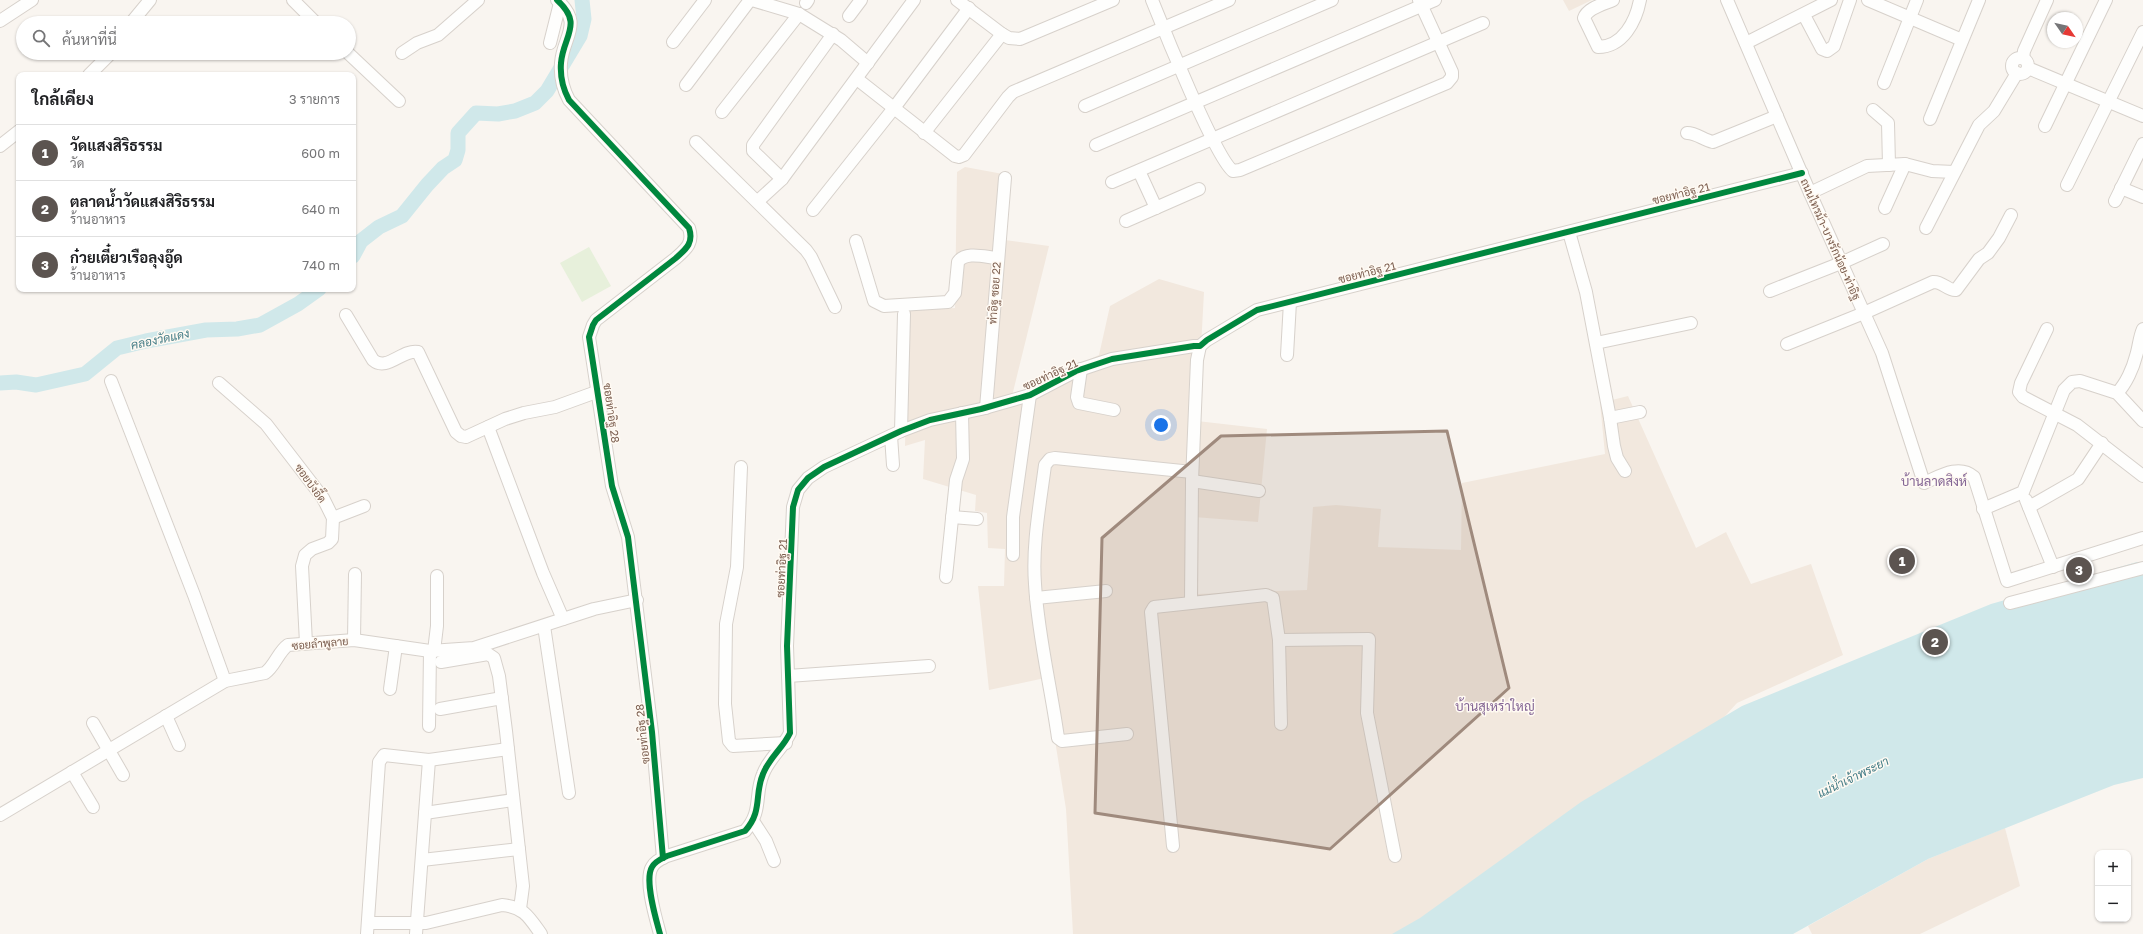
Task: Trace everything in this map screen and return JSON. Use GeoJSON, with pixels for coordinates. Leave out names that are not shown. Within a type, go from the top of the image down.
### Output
{"type":"FeatureCollection","features":[{"type":"Feature","properties":{"kind":"street"},"geometry":{"type":"LineString","coordinates":[[0,21],[32,0]]}},
{"type":"Feature","properties":{"kind":"street"},"geometry":{"type":"LineString","coordinates":[[137,16],[150,0]]}},
{"type":"Feature","properties":{"kind":"street"},"geometry":{"type":"LineString","coordinates":[[293,0],[309,16]]}},
{"type":"Feature","properties":{"kind":"street"},"geometry":{"type":"LineString","coordinates":[[402,53],[417,43],[438,35],[478,0]]}},
{"type":"Feature","properties":{"kind":"street"},"geometry":{"type":"LineString","coordinates":[[673,42],[705,0]]}},
{"type":"Feature","properties":{"kind":"street"},"geometry":{"type":"LineString","coordinates":[[686,85],[751,0],[799,14],[833,34],[868,63]]}},
{"type":"Feature","properties":{"kind":"street"},"geometry":{"type":"LineString","coordinates":[[849,16],[861,0]]}},
{"type":"Feature","properties":{"kind":"street"},"geometry":{"type":"LineString","coordinates":[[758,202],[782,179],[914,0]]}},
{"type":"Feature","properties":{"kind":"street"},"geometry":{"type":"LineString","coordinates":[[957,0],[1002,34],[1009,38],[1020,39],[1113,0]]}},
{"type":"Feature","properties":{"kind":"street"},"geometry":{"type":"LineString","coordinates":[[1152,0],[1213,139],[1228,167],[1233,171],[1240,170],[1447,83],[1452,77],[1452,72],[1420,3]]}},
{"type":"Feature","properties":{"kind":"street"},"geometry":{"type":"LineString","coordinates":[[857,78],[924,133],[955,156],[960,157],[964,155],[1013,92],[1229,0]]}},
{"type":"Feature","properties":{"kind":"street"},"geometry":{"type":"LineString","coordinates":[[1085,106],[1332,0]]}},
{"type":"Feature","properties":{"kind":"street"},"geometry":{"type":"LineString","coordinates":[[1096,145],[1420,3],[1436,0]]}},
{"type":"Feature","properties":{"kind":"street"},"geometry":{"type":"LineString","coordinates":[[1613,0],[1590,10],[1584,18],[1598,47],[1603,47],[1623,38],[1632,22],[1640,0]]}},
{"type":"Feature","properties":{"kind":"street"},"geometry":{"type":"LineString","coordinates":[[1746,43],[1831,0]]}},
{"type":"Feature","properties":{"kind":"street"},"geometry":{"type":"LineString","coordinates":[[1804,15],[1822,49],[1827,51],[1834,46],[1850,0]]}},
{"type":"Feature","properties":{"kind":"street"},"geometry":{"type":"LineString","coordinates":[[1868,0],[1962,40]]}},
{"type":"Feature","properties":{"kind":"street"},"geometry":{"type":"LineString","coordinates":[[1884,83],[1917,0]]}},
{"type":"Feature","properties":{"kind":"street"},"geometry":{"type":"LineString","coordinates":[[1930,119],[1979,0]]}},
{"type":"Feature","properties":{"kind":"street"},"geometry":{"type":"LineString","coordinates":[[1926,228],[1979,125],[1994,111],[2023,67],[2024,51],[2047,0]]}},
{"type":"Feature","properties":{"kind":"street"},"geometry":{"type":"LineString","coordinates":[[2045,126],[2105,0]]}},
{"type":"Feature","properties":{"kind":"street"},"geometry":{"type":"LineString","coordinates":[[550,43],[559,1]]}},
{"type":"Feature","properties":{"kind":"street","name":"ซอยท่าอิฐ 28"},"geometry":{"type":"LineString","coordinates":[[559,1],[568,12],[572,25],[560,62],[564,91],[577,109],[690,228],[692,236],[691,241],[686,248],[676,258],[606,312],[593,325],[589,337],[599,391],[612,486],[628,537],[637,600],[652,732],[663,858]]}},
{"type":"Feature","properties":{"kind":"street","name":"ถนนไทรม้า-บางรักน้อย-ท่าอิฐ"},"geometry":{"type":"LineString","coordinates":[[1730,1],[1746,43],[1810,193],[1882,353],[1924,483],[1959,470],[1968,472],[1974,477],[1982,509]]}},
{"type":"Feature","properties":{"kind":"street"},"geometry":{"type":"LineString","coordinates":[[813,210],[894,108],[969,8]]}},
{"type":"Feature","properties":{"kind":"street"},"geometry":{"type":"LineString","coordinates":[[722,112],[799,14]]}},
{"type":"Feature","properties":{"kind":"street"},"geometry":{"type":"LineString","coordinates":[[1112,182],[1483,23]]}},
{"type":"Feature","properties":{"kind":"street"},"geometry":{"type":"LineString","coordinates":[[2067,185],[2143,32]]}},
{"type":"Feature","properties":{"kind":"street"},"geometry":{"type":"LineString","coordinates":[[782,179],[753,151],[753,145],[833,34]]}},
{"type":"Feature","properties":{"kind":"street"},"geometry":{"type":"LineString","coordinates":[[924,133],[1002,34]]}},
{"type":"Feature","properties":{"kind":"street"},"geometry":{"type":"LineString","coordinates":[[92,72],[104,60]]}},
{"type":"Feature","properties":{"kind":"street"},"geometry":{"type":"LineString","coordinates":[[355,60],[399,101]]}},
{"type":"Feature","properties":{"kind":"street"},"geometry":{"type":"LineString","coordinates":[[2023,67],[2143,116]]}},
{"type":"Feature","properties":{"kind":"street"},"geometry":{"type":"LineString","coordinates":[[1873,110],[1888,123],[1888,165]]}},
{"type":"Feature","properties":{"kind":"street"},"geometry":{"type":"LineString","coordinates":[[1687,134],[1695,133],[1705,140],[1713,142],[1777,116]]}},
{"type":"Feature","properties":{"kind":"street"},"geometry":{"type":"LineString","coordinates":[[0,146],[16,133]]}},
{"type":"Feature","properties":{"kind":"street"},"geometry":{"type":"LineString","coordinates":[[696,142],[758,202],[811,257],[835,307]]}},
{"type":"Feature","properties":{"kind":"street"},"geometry":{"type":"LineString","coordinates":[[2115,201],[2142,148]]}},
{"type":"Feature","properties":{"kind":"street"},"geometry":{"type":"LineString","coordinates":[[1810,193],[1867,166],[1905,164],[1932,171],[1954,172]]}},
{"type":"Feature","properties":{"kind":"street"},"geometry":{"type":"LineString","coordinates":[[1885,208],[1905,164]]}},
{"type":"Feature","properties":{"kind":"street"},"geometry":{"type":"LineString","coordinates":[[1140,171],[1156,208]]}},
{"type":"Feature","properties":{"kind":"street","name":"ซอยท่าอิฐ 21"},"geometry":{"type":"LineString","coordinates":[[786,743],[790,733],[787,646],[794,507],[798,490],[808,478],[824,467],[896,433],[930,420],[986,408],[1030,395],[1081,369],[1112,359],[1200,346],[1207,340],[1257,310],[1802,174]]}},
{"type":"Feature","properties":{"kind":"street","name":"ท่าอิฐ ซอย 22"},"geometry":{"type":"LineString","coordinates":[[986,408],[997,258],[1005,178]]}},
{"type":"Feature","properties":{"kind":"street"},"geometry":{"type":"LineString","coordinates":[[2122,188],[2143,197]]}},
{"type":"Feature","properties":{"kind":"street"},"geometry":{"type":"LineString","coordinates":[[1126,221],[1199,189]]}},
{"type":"Feature","properties":{"kind":"street"},"geometry":{"type":"LineString","coordinates":[[1787,344],[1864,313],[1933,282],[1938,282],[1952,290],[1956,290],[1979,259],[1988,252],[1999,238],[2011,215]]}},
{"type":"Feature","properties":{"kind":"street"},"geometry":{"type":"LineString","coordinates":[[1569,232],[1586,292],[1614,446],[1617,458],[1625,471]]}},
{"type":"Feature","properties":{"kind":"street"},"geometry":{"type":"LineString","coordinates":[[856,241],[874,301],[884,306],[948,302],[955,293],[958,262],[960,258],[968,256],[997,258]]}},
{"type":"Feature","properties":{"kind":"street"},"geometry":{"type":"LineString","coordinates":[[1770,291],[1841,263],[1883,244]]}},
{"type":"Feature","properties":{"kind":"street"},"geometry":{"type":"LineString","coordinates":[[1287,355],[1290,302]]}},
{"type":"Feature","properties":{"kind":"street"},"geometry":{"type":"LineString","coordinates":[[893,465],[904,314]]}},
{"type":"Feature","properties":{"kind":"street"},"geometry":{"type":"LineString","coordinates":[[346,315],[373,360],[378,364],[383,364],[411,351],[418,352],[422,357],[456,432],[461,436],[466,437],[524,413],[555,407],[599,391]]}},
{"type":"Feature","properties":{"kind":"street"},"geometry":{"type":"LineString","coordinates":[[1596,343],[1691,323]]}},
{"type":"Feature","properties":{"kind":"street"},"geometry":{"type":"LineString","coordinates":[[2047,328],[2021,384],[2019,392],[2024,397],[2077,425],[2143,476]]}},
{"type":"Feature","properties":{"kind":"street"},"geometry":{"type":"LineString","coordinates":[[2117,392],[2123,387],[2140,357],[2139,338],[2143,329]]}},
{"type":"Feature","properties":{"kind":"street"},"geometry":{"type":"LineString","coordinates":[[1191,602],[1192,476],[1196,360],[1200,346]]}},
{"type":"Feature","properties":{"kind":"street"},"geometry":{"type":"LineString","coordinates":[[1081,369],[1077,397],[1079,403],[1114,410]]}},
{"type":"Feature","properties":{"kind":"street"},"geometry":{"type":"LineString","coordinates":[[2053,567],[2023,492],[2064,390],[2072,382],[2080,380],[2117,392],[2143,421]]}},
{"type":"Feature","properties":{"kind":"street"},"geometry":{"type":"LineString","coordinates":[[111,381],[194,595],[224,681]]}},
{"type":"Feature","properties":{"kind":"street","name":"ซอยบังอี๊ด"},"geometry":{"type":"LineString","coordinates":[[219,383],[266,424],[323,498],[333,518],[332,539],[328,544],[312,549],[305,555],[303,560],[306,643]]}},
{"type":"Feature","properties":{"kind":"street"},"geometry":{"type":"LineString","coordinates":[[1013,555],[1013,517],[1030,395]]}},
{"type":"Feature","properties":{"kind":"street"},"geometry":{"type":"LineString","coordinates":[[1610,418],[1640,412]]}},
{"type":"Feature","properties":{"kind":"street"},"geometry":{"type":"LineString","coordinates":[[946,577],[956,480],[962,460],[962,413]]}},
{"type":"Feature","properties":{"kind":"street"},"geometry":{"type":"LineString","coordinates":[[488,427],[543,573],[563,619]]}},
{"type":"Feature","properties":{"kind":"street"},"geometry":{"type":"LineString","coordinates":[[2029,507],[2073,483],[2081,476],[2102,443]]}},
{"type":"Feature","properties":{"kind":"street"},"geometry":{"type":"LineString","coordinates":[[1127,734],[1062,741],[1058,738],[1036,598],[1034,548],[1045,465],[1050,459],[1192,476],[1259,492]]}},
{"type":"Feature","properties":{"kind":"street"},"geometry":{"type":"LineString","coordinates":[[740,467],[737,567],[726,624],[725,704],[728,736],[733,746],[741,747],[786,743]]}},
{"type":"Feature","properties":{"kind":"street"},"geometry":{"type":"LineString","coordinates":[[2023,492],[1982,509],[2007,581],[2143,538]]}},
{"type":"Feature","properties":{"kind":"street"},"geometry":{"type":"LineString","coordinates":[[333,518],[364,506]]}},
{"type":"Feature","properties":{"kind":"street"},"geometry":{"type":"LineString","coordinates":[[952,518],[977,519]]}},
{"type":"Feature","properties":{"kind":"street"},"geometry":{"type":"LineString","coordinates":[[2010,603],[2143,568]]}},
{"type":"Feature","properties":{"kind":"street"},"geometry":{"type":"LineString","coordinates":[[354,640],[355,574]]}},
{"type":"Feature","properties":{"kind":"street"},"geometry":{"type":"LineString","coordinates":[[429,726],[432,651],[437,626],[437,576]]}},
{"type":"Feature","properties":{"kind":"street"},"geometry":{"type":"LineString","coordinates":[[1036,598],[1106,591]]}},
{"type":"Feature","properties":{"kind":"street"},"geometry":{"type":"LineString","coordinates":[[1172,846],[1151,612],[1154,607],[1266,595],[1273,598],[1279,640],[1281,724]]}},
{"type":"Feature","properties":{"kind":"street","name":"ซอยลำพูลาย"},"geometry":{"type":"LineString","coordinates":[[0,815],[224,681],[265,674],[270,670],[283,648],[288,645],[354,640],[432,651],[474,648],[594,609],[637,600]]}},
{"type":"Feature","properties":{"kind":"street"},"geometry":{"type":"LineString","coordinates":[[544,626],[569,793]]}},
{"type":"Feature","properties":{"kind":"street"},"geometry":{"type":"LineString","coordinates":[[1279,640],[1369,640],[1367,713],[1395,856]]}},
{"type":"Feature","properties":{"kind":"street"},"geometry":{"type":"LineString","coordinates":[[390,689],[396,646]]}},
{"type":"Feature","properties":{"kind":"street"},"geometry":{"type":"LineString","coordinates":[[441,662],[488,654],[493,656],[499,676],[502,698],[523,886],[520,909]]}},
{"type":"Feature","properties":{"kind":"street"},"geometry":{"type":"LineString","coordinates":[[788,676],[929,666]]}},
{"type":"Feature","properties":{"kind":"street"},"geometry":{"type":"LineString","coordinates":[[440,709],[502,698]]}},
{"type":"Feature","properties":{"kind":"street"},"geometry":{"type":"LineString","coordinates":[[166,716],[179,745]]}},
{"type":"Feature","properties":{"kind":"street"},"geometry":{"type":"LineString","coordinates":[[93,723],[122,775]]}},
{"type":"Feature","properties":{"kind":"street"},"geometry":{"type":"LineString","coordinates":[[660,934],[649,882],[650,873],[654,865],[663,858],[734,836],[745,831],[754,822],[762,774],[770,760],[786,743]]}},
{"type":"Feature","properties":{"kind":"street"},"geometry":{"type":"LineString","coordinates":[[508,748],[429,760],[384,755],[379,762],[368,928],[417,929],[502,905],[514,906],[520,909],[541,934]]}},
{"type":"Feature","properties":{"kind":"street"},"geometry":{"type":"LineString","coordinates":[[417,929],[429,760]]}},
{"type":"Feature","properties":{"kind":"street"},"geometry":{"type":"LineString","coordinates":[[72,772],[93,807]]}},
{"type":"Feature","properties":{"kind":"street"},"geometry":{"type":"LineString","coordinates":[[425,813],[513,800]]}},
{"type":"Feature","properties":{"kind":"street"},"geometry":{"type":"LineString","coordinates":[[754,822],[766,841],[774,861]]}},
{"type":"Feature","properties":{"kind":"street"},"geometry":{"type":"LineString","coordinates":[[422,860],[518,849]]}},
{"type":"Feature","properties":{"kind":"highlighted area"},"geometry":{"type":"Polygon","coordinates":[[[1447,431],[1509,688],[1330,849],[1095,813],[1102,538],[1221,436],[1447,431]]]}},
{"type":"Feature","properties":{"kind":"shaded area"},"geometry":{"type":"Polygon","coordinates":[[[1563,0],[1592,0],[1569,11],[1563,0]]]}},
{"type":"Feature","properties":{"kind":"shaded area"},"geometry":{"type":"Polygon","coordinates":[[[965,167],[1003,174],[997,239],[1049,246],[1012,396],[1099,355],[1110,306],[1159,279],[1204,292],[1197,421],[1267,429],[1258,522],[1194,517],[1198,594],[1307,590],[1313,507],[1336,505],[1381,509],[1378,547],[1461,550],[1462,483],[1605,454],[1600,403],[1628,396],[1696,548],[1726,532],[1751,584],[1811,564],[1843,655],[1737,703],[1706,737],[1416,934],[1073,934],[1066,809],[1045,678],[989,690],[978,586],[1004,586],[1005,549],[988,548],[987,513],[975,511],[976,495],[923,479],[925,440],[905,446],[908,311],[955,308],[957,172],[965,167]]]}},
{"type":"Feature","properties":{"kind":"shaded area"},"geometry":{"type":"Polygon","coordinates":[[[2005,828],[2020,886],[1920,934],[1812,934],[1808,926],[1928,859],[2005,828]]]}},
{"type":"Feature","properties":{"kind":"green space"},"geometry":{"type":"Polygon","coordinates":[[[589,247],[611,286],[582,302],[560,263],[589,247]]]}},
{"type":"Feature","properties":{"kind":"water","name":"แม่น้ำเจ้าพระยา"},"geometry":{"type":"Polygon","coordinates":[[[2137,562],[2143,562],[2143,778],[2114,785],[1928,859],[1793,934],[1392,934],[1420,918],[1581,802],[1742,706],[1991,604],[2137,562]]]}},
{"type":"Feature","properties":{"kind":"waterway","name":"คลองวัดแดง"},"geometry":{"type":"LineString","coordinates":[[356,250],[361,241],[379,227],[402,216],[443,168],[455,160],[458,150],[458,133],[476,113],[498,114],[515,111],[535,103],[547,91],[580,36],[584,19],[582,0]]}},
{"type":"Feature","properties":{"kind":"waterway","name":"คลองวัดแดง"},"geometry":{"type":"LineString","coordinates":[[0,383],[16,382],[36,385],[85,374],[117,348],[206,330],[237,329],[260,325],[298,304],[315,292]]}},
{"type":"Feature","properties":{"kind":"cycle path"},"geometry":{"type":"LineString","coordinates":[[557,0],[565,8],[571,23],[561,63],[562,82],[569,100],[689,228],[690,233],[690,242],[683,252],[596,320],[589,337],[612,486],[628,537],[652,732],[663,858]]}},
{"type":"Feature","properties":{"kind":"cycle path"},"geometry":{"type":"LineString","coordinates":[[660,934],[649,881],[653,865],[658,860],[667,856],[745,831],[751,824],[754,817],[760,782],[763,774],[772,758],[790,733],[787,646],[793,507],[798,490],[808,478],[824,467],[901,431],[930,420],[981,409],[1030,395],[1076,371],[1112,359],[1200,346],[1207,340],[1257,310],[1802,173]]}},
{"type":"Feature","properties":{"kind":"place","name":"วัดแสงสิริธรรม"},"geometry":{"type":"Point","coordinates":[1902,561]}},
{"type":"Feature","properties":{"kind":"place","name":"ก๋วยเตี๋ยวเรือลุงอู๊ด"},"geometry":{"type":"Point","coordinates":[2079,570]}},
{"type":"Feature","properties":{"kind":"place","name":"ตลาดน้ำวัดแสงสิริธรรม"},"geometry":{"type":"Point","coordinates":[1935,642]}},
{"type":"Feature","properties":{"kind":"district","name":"บ้านลาดสิงห์"},"geometry":{"type":"Point","coordinates":[1934,481]}},
{"type":"Feature","properties":{"kind":"district","name":"บ้านสุเหร่าใหญ่"},"geometry":{"type":"Point","coordinates":[1495,706]}}]}
